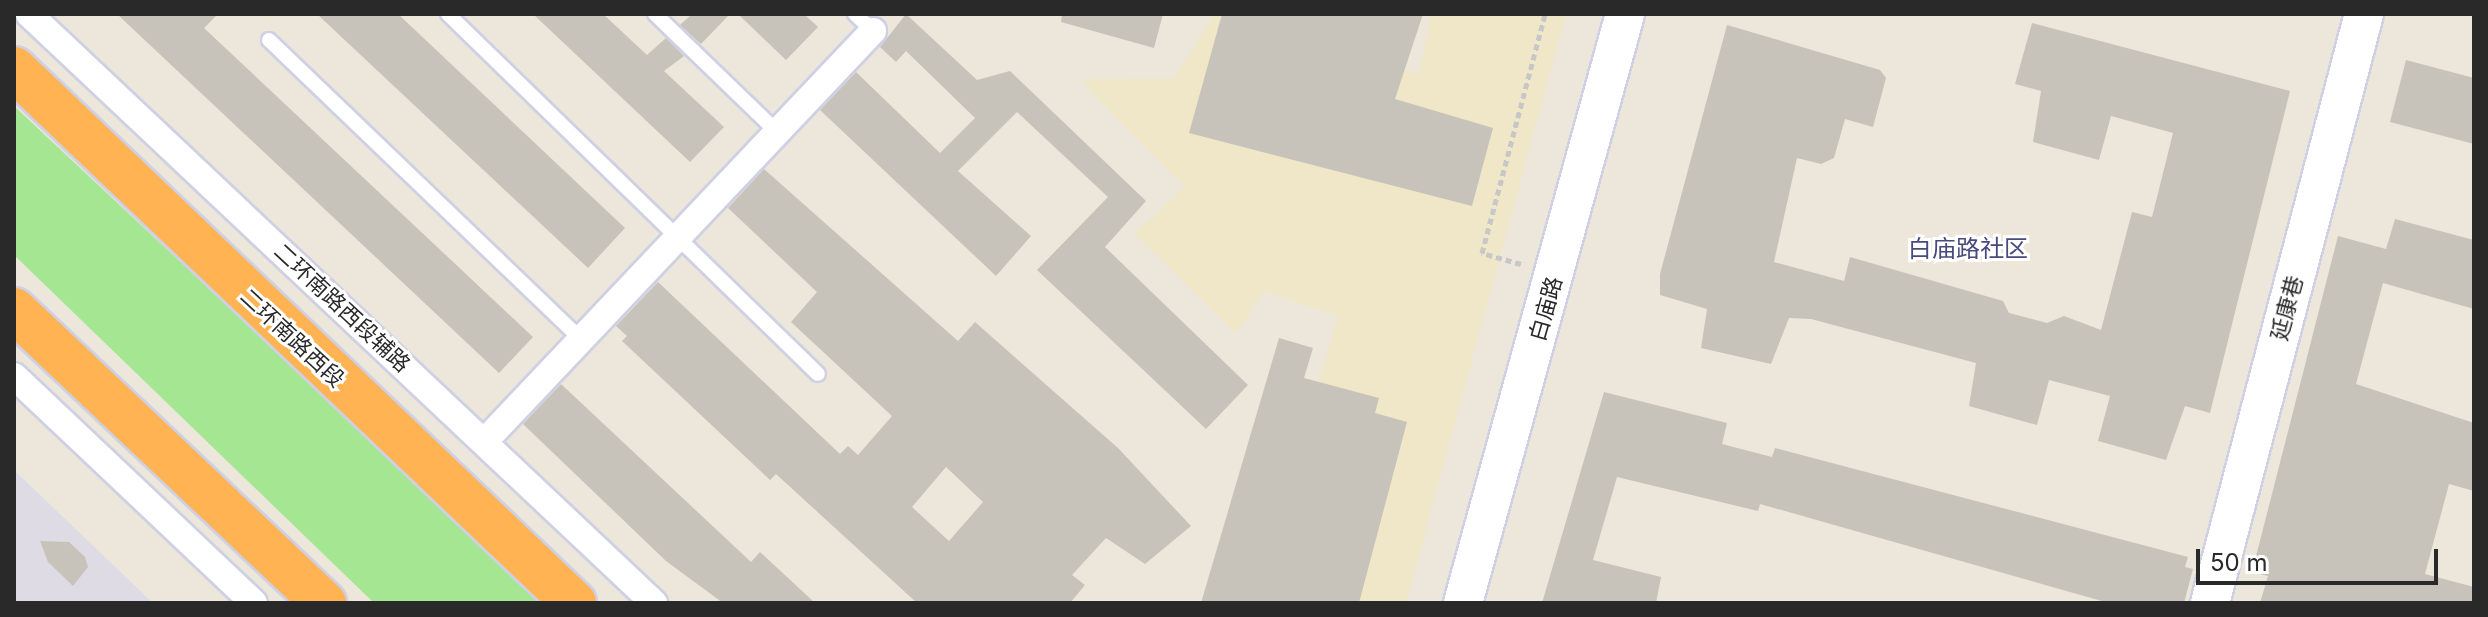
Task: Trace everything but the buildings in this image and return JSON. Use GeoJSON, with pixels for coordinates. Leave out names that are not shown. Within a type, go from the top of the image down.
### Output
{"type":"FeatureCollection","features":[{"type":"Feature","properties":{"kind":"highway","name":"二环南路西段"},"geometry":{"type":"LineString","coordinates":[[14,69],[574,603]]}},
{"type":"Feature","properties":{"kind":"highway"},"geometry":{"type":"LineString","coordinates":[[14,310],[324,603]]}},
{"type":"Feature","properties":{"kind":"street","name":"二环南路西段辅路"},"geometry":{"type":"LineString","coordinates":[[29,14],[654,603]]}},
{"type":"Feature","properties":{"kind":"street","name":"白庙路"},"geometry":{"type":"LineString","coordinates":[[1463,603],[1625,14]]}},
{"type":"Feature","properties":{"kind":"street","name":"延康巷"},"geometry":{"type":"LineString","coordinates":[[2210,603],[2364,14]]}},
{"type":"Feature","properties":{"kind":"street"},"geometry":{"type":"LineString","coordinates":[[484,442],[777,132],[864,23]]}},
{"type":"Feature","properties":{"kind":"street"},"geometry":{"type":"LineString","coordinates":[[14,376],[254,603]]}},
{"type":"Feature","properties":{"kind":"lane"},"geometry":{"type":"LineString","coordinates":[[448,14],[818,374]]}},
{"type":"Feature","properties":{"kind":"lane"},"geometry":{"type":"LineString","coordinates":[[655,14],[777,132]]}},
{"type":"Feature","properties":{"kind":"lane"},"geometry":{"type":"LineString","coordinates":[[269,40],[581,339]]}},
{"type":"Feature","properties":{"kind":"path"},"geometry":{"type":"LineString","coordinates":[[1545,14],[1482,253],[1556,273]]}},
{"type":"Feature","properties":{"kind":"shaded area"},"geometry":{"type":"Polygon","coordinates":[[[1431,14],[1566,14],[1406,603],[1255,603],[1338,316],[1264,291],[1236,333],[1134,233],[1185,187],[1079,79],[1174,78],[1214,15],[1419,74],[1431,14]]]}},
{"type":"Feature","properties":{"kind":"shaded area"},"geometry":{"type":"Polygon","coordinates":[[[14,470],[153,603],[14,603],[14,470]]]}},
{"type":"Feature","properties":{"kind":"green space"},"geometry":{"type":"Polygon","coordinates":[[[14,106],[544,603],[374,603],[14,255],[14,106]]]}},
{"type":"Feature","properties":{"kind":"district","name":"白庙路社区"},"geometry":{"type":"Point","coordinates":[1968,249]}}]}
